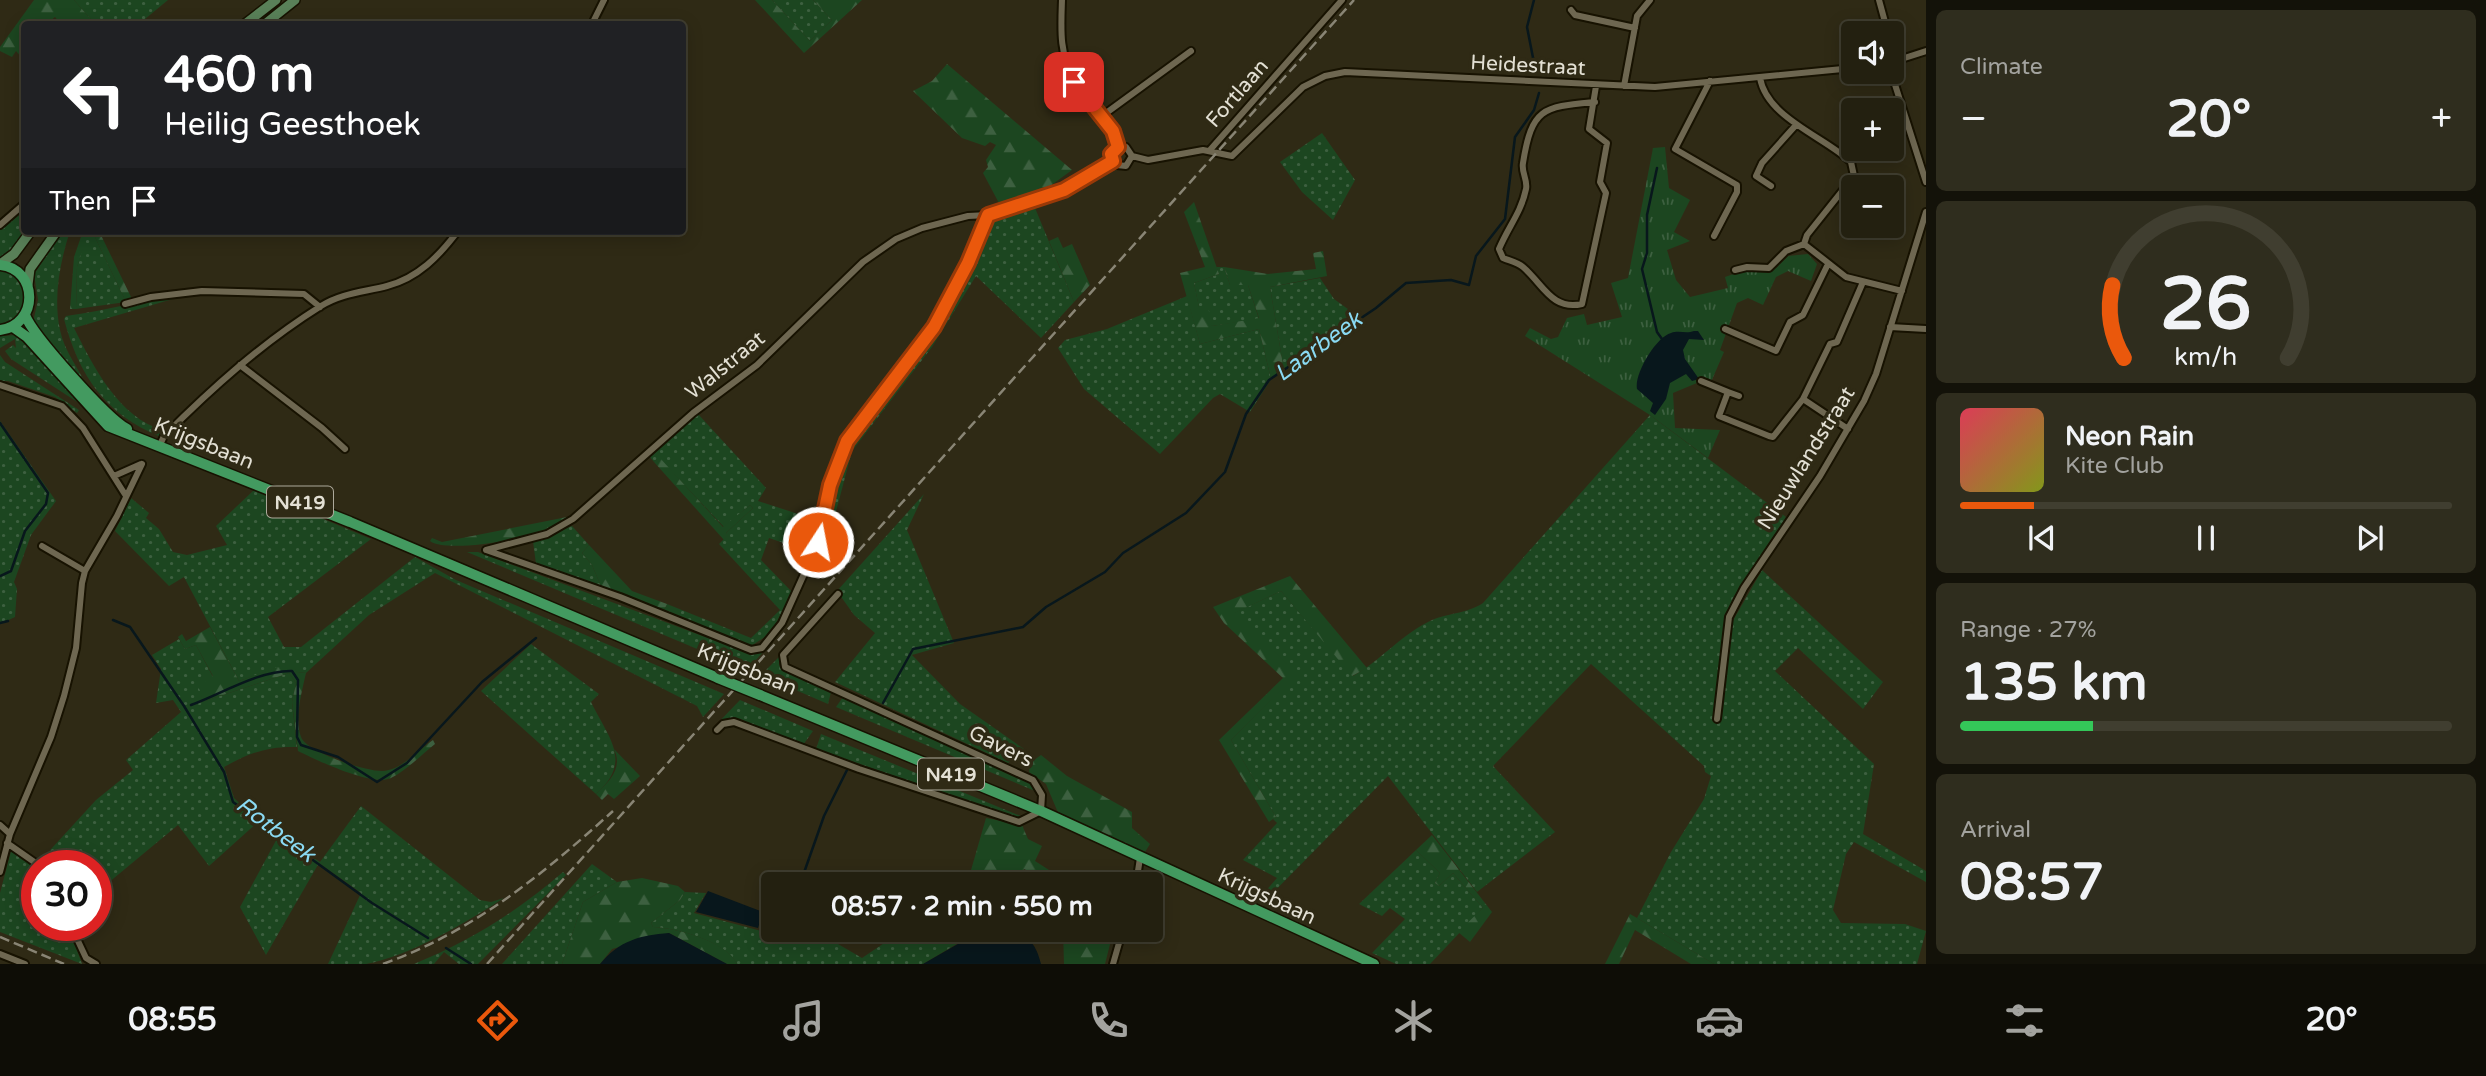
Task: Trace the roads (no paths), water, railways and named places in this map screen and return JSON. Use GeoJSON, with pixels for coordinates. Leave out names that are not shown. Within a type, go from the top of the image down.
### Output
{"type":"FeatureCollection","features":[{"type":"Feature","properties":{"kind":"main road"},"geometry":{"type":"LineString","coordinates":[[249,21],[276,0]]}},
{"type":"Feature","properties":{"kind":"main road"},"geometry":{"type":"LineString","coordinates":[[269,21],[295,0]]}},
{"type":"Feature","properties":{"kind":"main road"},"geometry":{"type":"LineString","coordinates":[[0,264],[14,254],[28,235]]}},
{"type":"Feature","properties":{"kind":"main road"},"geometry":{"type":"LineString","coordinates":[[0,330],[13,327],[25,315],[30,295],[30,269],[54,235]]}},
{"type":"Feature","properties":{"kind":"main road"},"geometry":{"type":"LineString","coordinates":[[0,264],[16,270],[28,285]]}},
{"type":"Feature","properties":{"kind":"main road","name":"Krijgsbaan"},"geometry":{"type":"LineString","coordinates":[[25,315],[95,401],[132,434],[1041,811],[1140,859],[1374,964]]}},
{"type":"Feature","properties":{"kind":"main road","name":"Krijgsbaan"},"geometry":{"type":"LineString","coordinates":[[13,327],[27,337],[101,421],[126,434],[132,434]]}},
{"type":"Feature","properties":{"kind":"main road","name":"Krijgsbaan"},"geometry":{"type":"LineString","coordinates":[[1342,951],[1361,964]]}},
{"type":"Feature","properties":{"kind":"street"},"geometry":{"type":"LineString","coordinates":[[594,21],[604,0]]}},
{"type":"Feature","properties":{"kind":"street"},"geometry":{"type":"LineString","coordinates":[[1062,0],[1060,34],[1065,60],[1074,82],[1113,131],[1118,147]]}},
{"type":"Feature","properties":{"kind":"street","name":"Fortlaan"},"geometry":{"type":"LineString","coordinates":[[1132,156],[1149,160],[1210,150],[1342,0]]}},
{"type":"Feature","properties":{"kind":"street"},"geometry":{"type":"LineString","coordinates":[[1624,86],[1637,16],[1650,0]]}},
{"type":"Feature","properties":{"kind":"street"},"geometry":{"type":"LineString","coordinates":[[1879,0],[1885,21]]}},
{"type":"Feature","properties":{"kind":"street"},"geometry":{"type":"LineString","coordinates":[[1571,10],[1575,15],[1635,28]]}},
{"type":"Feature","properties":{"kind":"street"},"geometry":{"type":"LineString","coordinates":[[1102,116],[1192,51]]}},
{"type":"Feature","properties":{"kind":"street"},"geometry":{"type":"LineString","coordinates":[[1904,58],[1926,51]]}},
{"type":"Feature","properties":{"kind":"street","name":"Heidestraat"},"geometry":{"type":"LineString","coordinates":[[1210,150],[1232,156],[1293,96],[1325,75],[1351,72],[1655,87],[1841,69]]}},
{"type":"Feature","properties":{"kind":"street"},"geometry":{"type":"LineString","coordinates":[[1760,78],[1770,98],[1796,125],[1842,153],[1854,169],[1853,181],[1807,235],[1804,244]]}},
{"type":"Feature","properties":{"kind":"street"},"geometry":{"type":"LineString","coordinates":[[1710,81],[1675,149],[1737,185],[1737,192],[1714,236]]}},
{"type":"Feature","properties":{"kind":"street"},"geometry":{"type":"LineString","coordinates":[[1895,84],[1923,161],[1926,182]]}},
{"type":"Feature","properties":{"kind":"street"},"geometry":{"type":"LineString","coordinates":[[1595,102],[1548,107],[1537,118],[1530,129],[1523,162],[1527,184],[1521,211],[1499,251],[1503,258],[1525,269],[1549,297],[1567,306],[1582,304],[1606,193],[1600,182],[1607,143],[1589,129],[1595,102],[1597,86]]}},
{"type":"Feature","properties":{"kind":"street"},"geometry":{"type":"LineString","coordinates":[[1771,186],[1756,176],[1762,163],[1796,125]]}},
{"type":"Feature","properties":{"kind":"street"},"geometry":{"type":"LineString","coordinates":[[1118,147],[1126,147],[1132,156],[1126,166],[1120,166],[1113,161],[1111,154],[1118,147]]}},
{"type":"Feature","properties":{"kind":"street","name":"Walstraat"},"geometry":{"type":"LineString","coordinates":[[988,215],[968,263],[934,327],[847,441],[830,485],[818,542],[782,623],[762,648],[751,650],[620,597],[486,550],[547,534],[573,519],[693,413],[757,365],[878,250],[922,228],[968,216],[988,215],[1064,190],[1113,161]]}},
{"type":"Feature","properties":{"kind":"street"},"geometry":{"type":"LineString","coordinates":[[0,225],[21,207]]}},
{"type":"Feature","properties":{"kind":"street","name":"Nieuwlandstraat"},"geometry":{"type":"LineString","coordinates":[[1717,719],[1728,617],[1744,588],[1848,429],[1876,374],[1926,212]]}},
{"type":"Feature","properties":{"kind":"street"},"geometry":{"type":"LineString","coordinates":[[160,445],[164,436],[215,385],[320,307],[349,293],[405,279],[434,260],[455,235]]}},
{"type":"Feature","properties":{"kind":"street"},"geometry":{"type":"LineString","coordinates":[[1804,244],[1846,277],[1902,291]]}},
{"type":"Feature","properties":{"kind":"street"},"geometry":{"type":"LineString","coordinates":[[1735,270],[1746,267],[1769,268],[1786,251],[1804,244]]}},
{"type":"Feature","properties":{"kind":"street"},"geometry":{"type":"LineString","coordinates":[[1725,330],[1776,351],[1790,322],[1803,315],[1828,264]]}},
{"type":"Feature","properties":{"kind":"street"},"geometry":{"type":"LineString","coordinates":[[1728,392],[1719,416],[1773,437],[1803,399],[1830,344],[1838,342],[1863,282]]}},
{"type":"Feature","properties":{"kind":"street"},"geometry":{"type":"LineString","coordinates":[[125,304],[151,297],[202,291],[304,294],[309,295],[320,307]]}},
{"type":"Feature","properties":{"kind":"street"},"geometry":{"type":"LineString","coordinates":[[1890,327],[1926,329]]}},
{"type":"Feature","properties":{"kind":"street"},"geometry":{"type":"LineString","coordinates":[[240,365],[345,449]]}},
{"type":"Feature","properties":{"kind":"street"},"geometry":{"type":"LineString","coordinates":[[1701,381],[1739,396]]}},
{"type":"Feature","properties":{"kind":"street"},"geometry":{"type":"LineString","coordinates":[[0,385],[62,406],[75,418],[126,496]]}},
{"type":"Feature","properties":{"kind":"street"},"geometry":{"type":"LineString","coordinates":[[1803,399],[1848,429]]}},
{"type":"Feature","properties":{"kind":"street"},"geometry":{"type":"LineString","coordinates":[[0,872],[9,834],[51,737],[64,696],[76,648],[85,571],[117,516],[142,464],[114,476]]}},
{"type":"Feature","properties":{"kind":"street"},"geometry":{"type":"LineString","coordinates":[[42,545],[85,571]]}},
{"type":"Feature","properties":{"kind":"street","name":"Gavers"},"geometry":{"type":"LineString","coordinates":[[838,594],[783,655],[785,667],[1033,780],[1042,794],[1041,811]]}},
{"type":"Feature","properties":{"kind":"street"},"geometry":{"type":"LineString","coordinates":[[717,730],[723,724],[734,722],[809,751],[1019,822],[1041,811]]}},
{"type":"Feature","properties":{"kind":"street"},"geometry":{"type":"LineString","coordinates":[[0,825],[9,834]]}},
{"type":"Feature","properties":{"kind":"street"},"geometry":{"type":"LineString","coordinates":[[7,843],[21,853]]}},
{"type":"Feature","properties":{"kind":"street"},"geometry":{"type":"LineString","coordinates":[[1138,872],[1140,859]]}},
{"type":"Feature","properties":{"kind":"street"},"geometry":{"type":"LineString","coordinates":[[78,941],[86,958],[96,964]]}},
{"type":"Feature","properties":{"kind":"street"},"geometry":{"type":"LineString","coordinates":[[1113,964],[1119,942]]}},
{"type":"Feature","properties":{"kind":"street"},"geometry":{"type":"LineString","coordinates":[[0,954],[25,964]]}},
{"type":"Feature","properties":{"kind":"waterway","name":"Laarbeek"},"geometry":{"type":"LineString","coordinates":[[1534,0],[1527,27],[1536,73]]}},
{"type":"Feature","properties":{"kind":"waterway","name":"Laarbeek"},"geometry":{"type":"LineString","coordinates":[[883,703],[913,649],[1023,627],[1046,607],[1105,572],[1123,553],[1186,513],[1225,472],[1246,414],[1269,380],[1376,308],[1406,283],[1451,280],[1469,285],[1476,256],[1505,219],[1515,137],[1534,110],[1539,93]]}},
{"type":"Feature","properties":{"kind":"waterway"},"geometry":{"type":"LineString","coordinates":[[1657,168],[1647,215],[1647,253],[1642,269],[1657,332],[1662,339]]}},
{"type":"Feature","properties":{"kind":"waterway","name":"Rotbeek"},"geometry":{"type":"LineString","coordinates":[[0,423],[48,493],[46,504],[25,531],[11,571],[0,576]]}},
{"type":"Feature","properties":{"kind":"waterway","name":"Rotbeek"},"geometry":{"type":"LineString","coordinates":[[113,620],[130,627],[184,706],[224,772],[233,802],[372,903],[428,938]]}},
{"type":"Feature","properties":{"kind":"waterway","name":"Rotbeek"},"geometry":{"type":"LineString","coordinates":[[0,623],[8,621]]}},
{"type":"Feature","properties":{"kind":"waterway"},"geometry":{"type":"LineString","coordinates":[[191,705],[254,678],[292,671],[298,680],[297,737],[301,745],[338,757],[377,782],[407,763],[482,682],[536,638]]}},
{"type":"Feature","properties":{"kind":"waterway","name":"Laarbeek"},"geometry":{"type":"LineString","coordinates":[[804,872],[824,816],[847,770]]}},
{"type":"Feature","properties":{"kind":"waterway","name":"Rotbeek"},"geometry":{"type":"LineString","coordinates":[[446,948],[471,964]]}},
{"type":"Feature","properties":{"kind":"railway"},"geometry":{"type":"LineString","coordinates":[[487,964],[1354,0]]}},
{"type":"Feature","properties":{"kind":"railway"},"geometry":{"type":"LineString","coordinates":[[383,964],[416,951],[477,918],[533,879],[613,811]]}},
{"type":"Feature","properties":{"kind":"railway"},"geometry":{"type":"LineString","coordinates":[[0,937],[64,964]]}}]}
